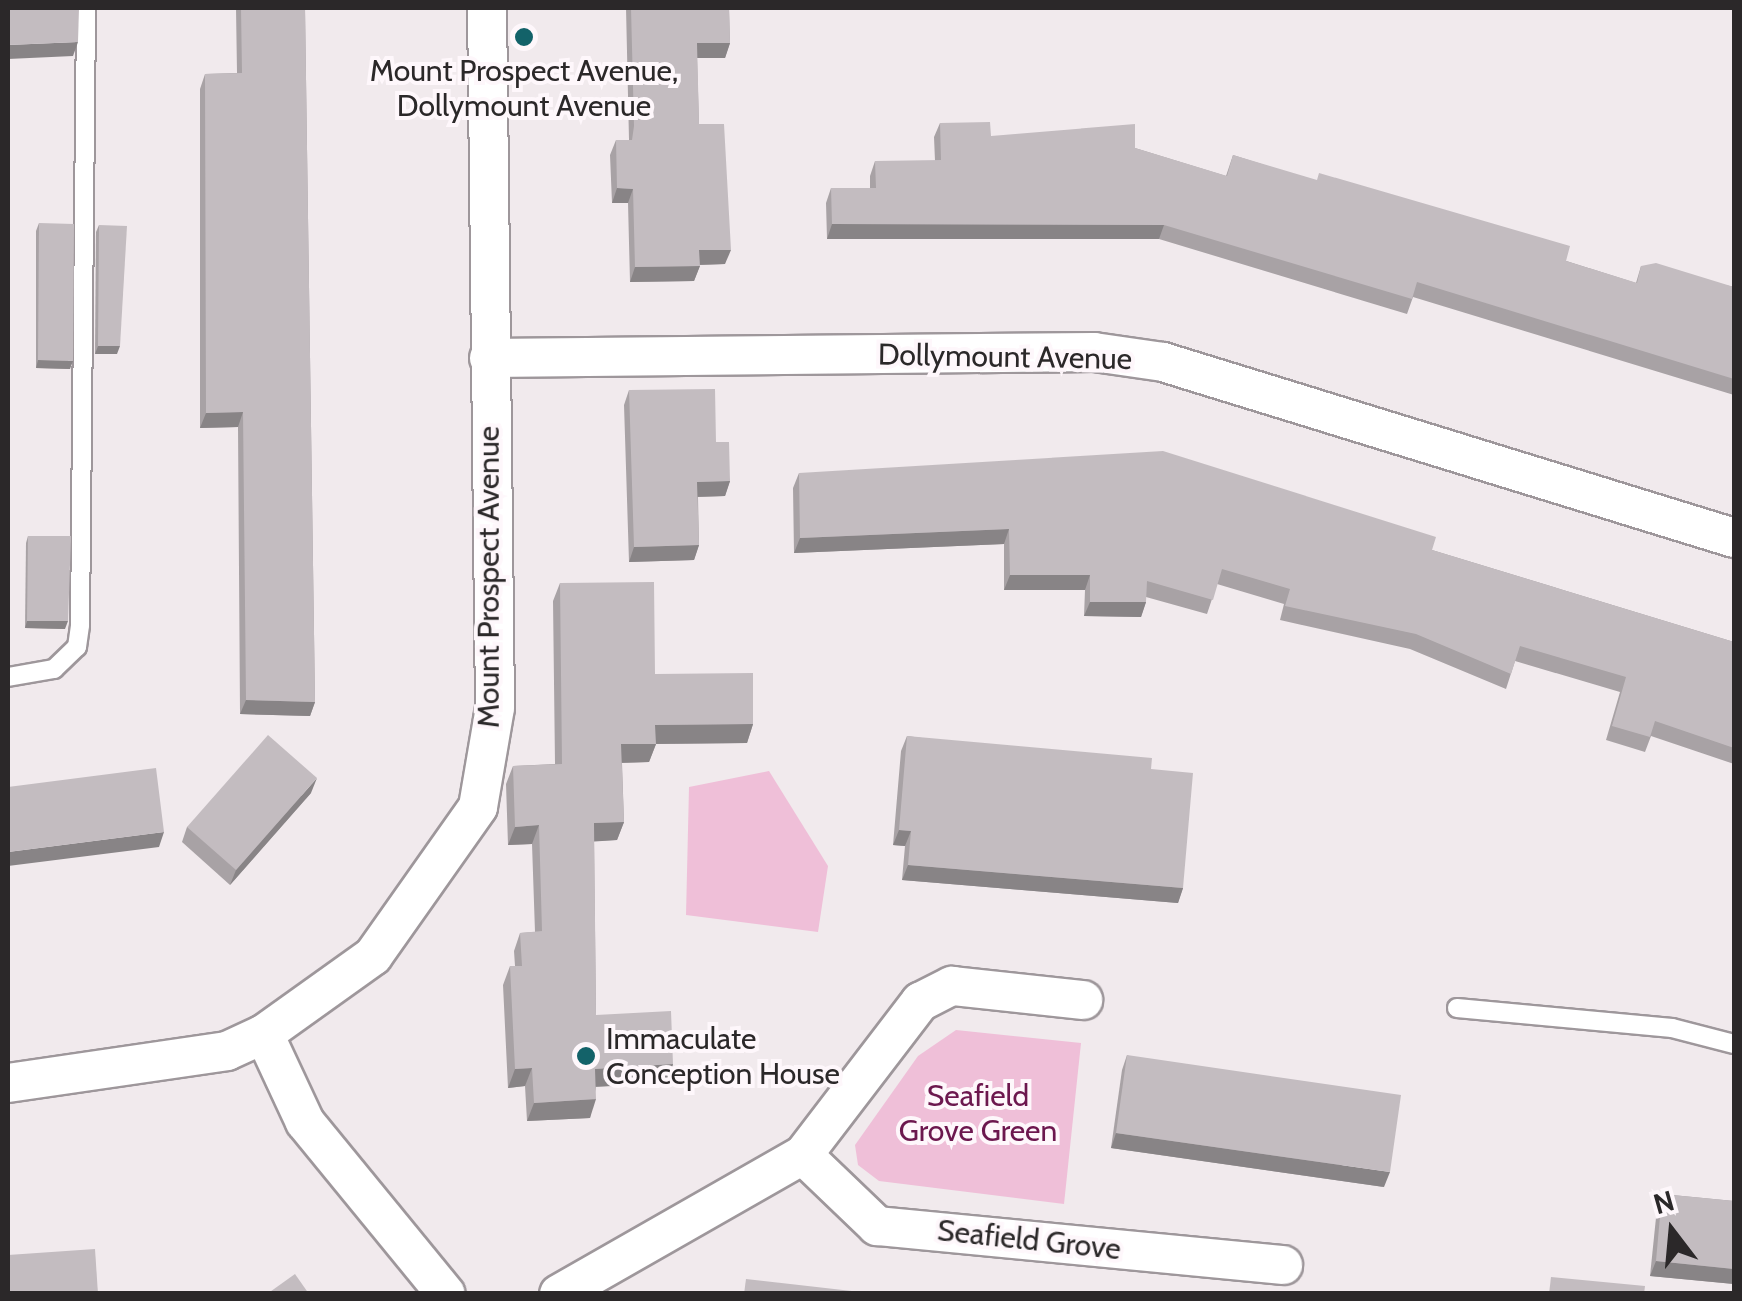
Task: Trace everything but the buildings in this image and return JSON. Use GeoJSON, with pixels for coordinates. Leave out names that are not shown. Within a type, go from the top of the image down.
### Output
{"type":"FeatureCollection","features":[{"type":"Feature","properties":{"kind":"street","name":"Mount Prospect Avenue"},"geometry":{"type":"LineString","coordinates":[[8,1083],[227,1051],[264,1034],[373,956],[478,808],[495,708],[487,8]]}},
{"type":"Feature","properties":{"kind":"street","name":"Dollymount Avenue"},"geometry":{"type":"LineString","coordinates":[[488,358],[1094,352],[1164,362],[1734,538]]}},
{"type":"Feature","properties":{"kind":"street"},"geometry":{"type":"LineString","coordinates":[[559,1294],[803,1156],[920,1002],[952,986],[1084,1000]]}},
{"type":"Feature","properties":{"kind":"street"},"geometry":{"type":"LineString","coordinates":[[264,1034],[305,1122],[446,1294]]}},
{"type":"Feature","properties":{"kind":"street","name":"Seafield Grove"},"geometry":{"type":"LineString","coordinates":[[803,1156],[877,1226],[1283,1265]]}},
{"type":"Feature","properties":{"kind":"lane"},"geometry":{"type":"LineString","coordinates":[[8,678],[54,669],[76,647],[80,624],[86,8]]}},
{"type":"Feature","properties":{"kind":"lane"},"geometry":{"type":"LineString","coordinates":[[1457,1008],[1672,1028],[1734,1044]]}},
{"type":"Feature","properties":{"kind":"green space"},"geometry":{"type":"Polygon","coordinates":[[[769,771],[828,866],[818,932],[686,915],[689,787],[769,771]]]}},
{"type":"Feature","properties":{"kind":"green space","name":"Seafield Grove Green"},"geometry":{"type":"Polygon","coordinates":[[[956,1030],[1081,1043],[1064,1204],[879,1181],[858,1165],[855,1145],[918,1056],[956,1030]]]}},
{"type":"Feature","properties":{"kind":"place","name":"Mount Prospect Avenue, Dollymount Avenue"},"geometry":{"type":"Point","coordinates":[524,37]}},
{"type":"Feature","properties":{"kind":"place","name":"Immaculate Conception House"},"geometry":{"type":"Point","coordinates":[586,1056]}}]}
